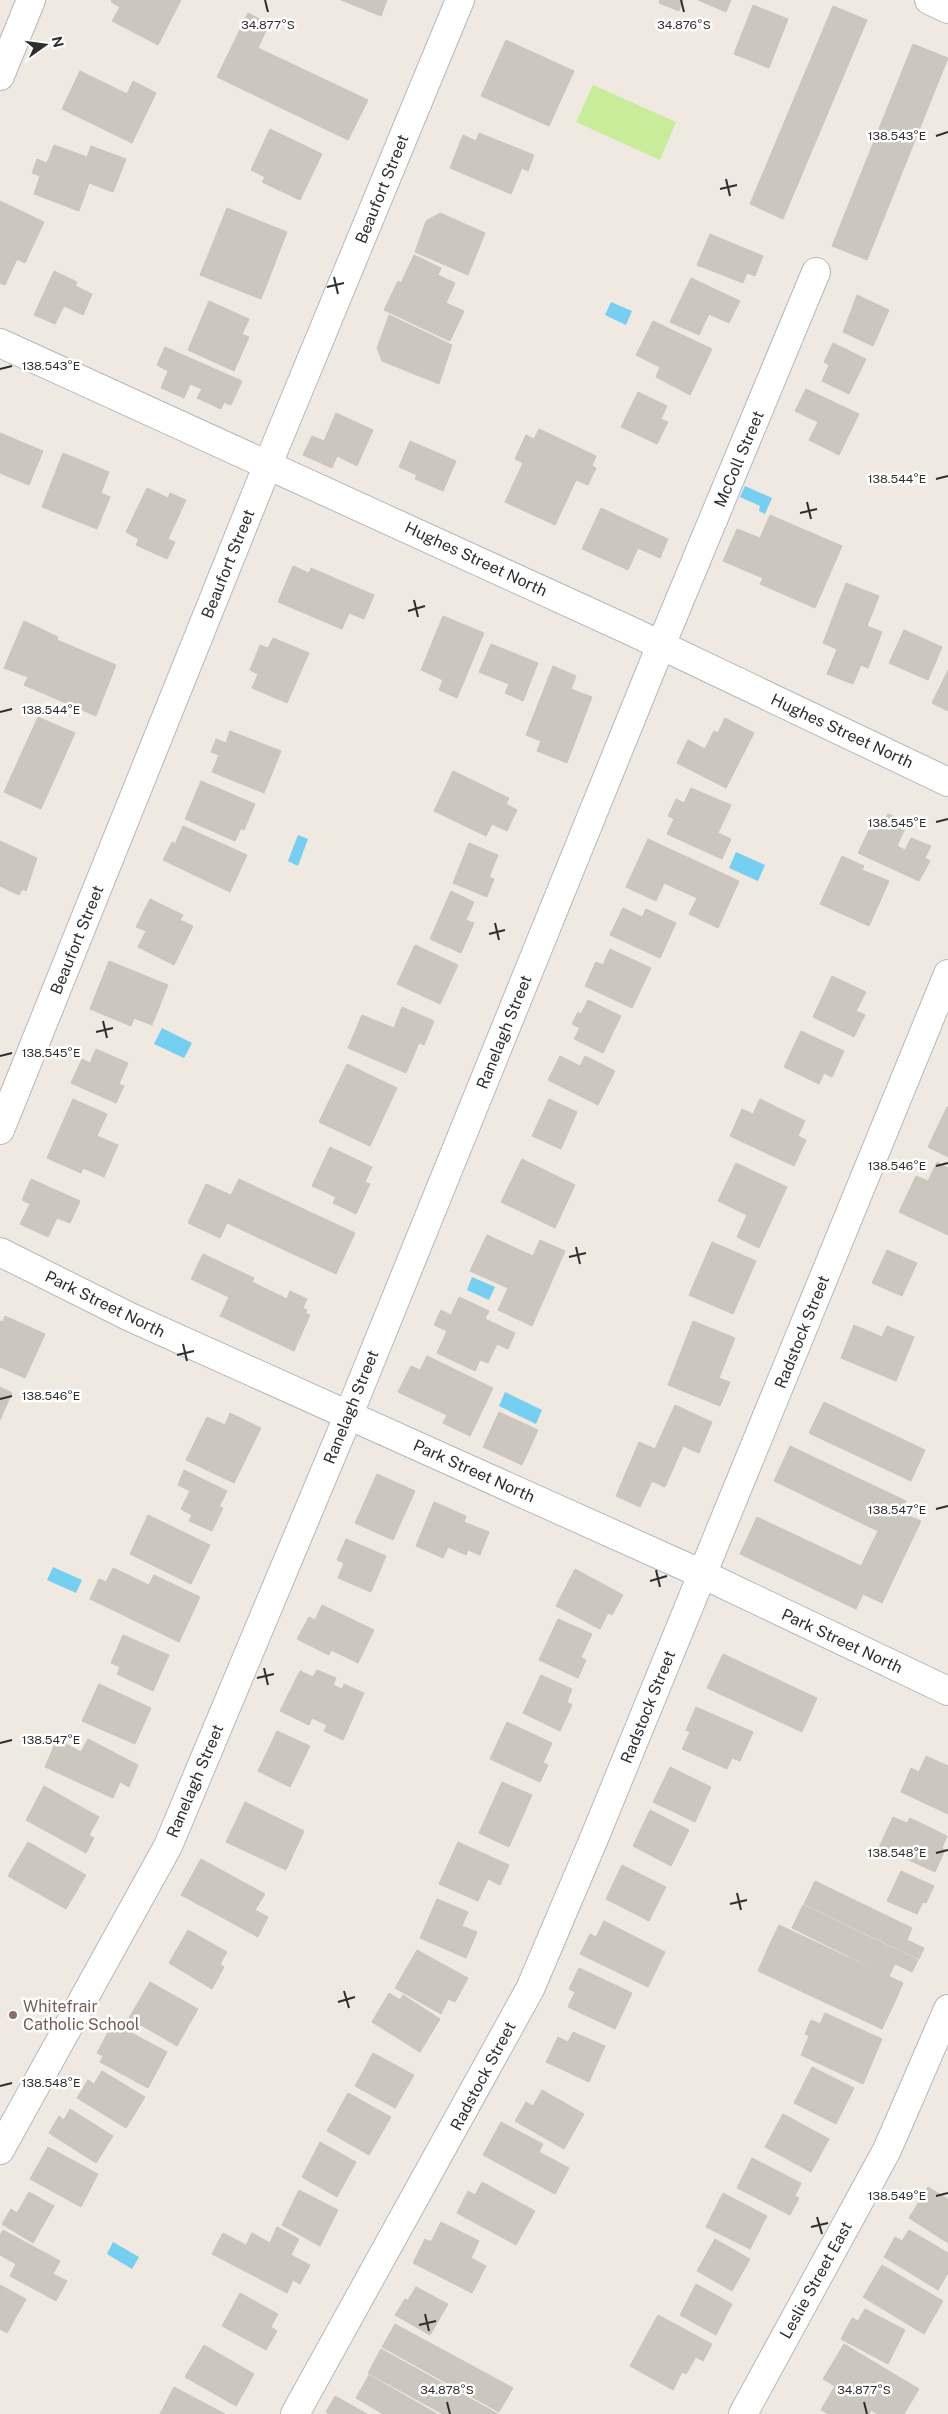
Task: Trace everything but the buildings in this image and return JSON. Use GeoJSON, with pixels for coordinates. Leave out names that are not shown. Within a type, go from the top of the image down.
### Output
{"type":"FeatureCollection","features":[{"type":"Feature","properties":{"kind":"street"},"geometry":{"type":"LineString","coordinates":[[0,76],[31,0]]}},
{"type":"Feature","properties":{"kind":"street","name":"Beaufort Street"},"geometry":{"type":"LineString","coordinates":[[0,1130],[268,464],[460,0]]}},
{"type":"Feature","properties":{"kind":"street"},"geometry":{"type":"LineString","coordinates":[[929,0],[948,9]]}},
{"type":"Feature","properties":{"kind":"street","name":"McColl Street"},"geometry":{"type":"LineString","coordinates":[[661,645],[816,272]]}},
{"type":"Feature","properties":{"kind":"street","name":"Hughes Street North"},"geometry":{"type":"LineString","coordinates":[[0,343],[661,645],[948,782]]}},
{"type":"Feature","properties":{"kind":"street","name":"Ranelagh Street"},"geometry":{"type":"LineString","coordinates":[[0,2150],[168,1846],[349,1414],[661,645]]}},
{"type":"Feature","properties":{"kind":"street","name":"Radstock Street"},"geometry":{"type":"LineString","coordinates":[[295,2414],[530,1989],[948,974]]}},
{"type":"Feature","properties":{"kind":"street","name":"Park Street North"},"geometry":{"type":"LineString","coordinates":[[0,1252],[130,1317],[702,1574],[948,1691]]}},
{"type":"Feature","properties":{"kind":"street","name":"Leslie Street East"},"geometry":{"type":"LineString","coordinates":[[744,2414],[888,2150],[948,2009]]}},
{"type":"Feature","properties":{"kind":"green space"},"geometry":{"type":"Polygon","coordinates":[[[593,85],[676,122],[660,160],[576,122],[593,85]]]}},
{"type":"Feature","properties":{"kind":"water"},"geometry":{"type":"Polygon","coordinates":[[[611,302],[632,311],[626,325],[605,315],[611,302]]]}},
{"type":"Feature","properties":{"kind":"water"},"geometry":{"type":"Polygon","coordinates":[[[745,486],[772,498],[765,514],[759,511],[760,506],[740,497],[745,486]]]}},
{"type":"Feature","properties":{"kind":"water"},"geometry":{"type":"Polygon","coordinates":[[[298,835],[308,839],[298,866],[288,861],[298,835]]]}},
{"type":"Feature","properties":{"kind":"water"},"geometry":{"type":"Polygon","coordinates":[[[736,852],[765,865],[758,881],[729,868],[736,852]]]}},
{"type":"Feature","properties":{"kind":"water"},"geometry":{"type":"Polygon","coordinates":[[[162,1028],[192,1043],[184,1058],[154,1044],[162,1028]]]}},
{"type":"Feature","properties":{"kind":"water"},"geometry":{"type":"Polygon","coordinates":[[[472,1277],[495,1287],[489,1300],[467,1290],[472,1277]]]}},
{"type":"Feature","properties":{"kind":"water"},"geometry":{"type":"Polygon","coordinates":[[[505,1392],[542,1410],[536,1424],[499,1406],[505,1392]]]}},
{"type":"Feature","properties":{"kind":"water"},"geometry":{"type":"Polygon","coordinates":[[[53,1567],[82,1580],[76,1593],[47,1580],[53,1567]]]}},
{"type":"Feature","properties":{"kind":"water"},"geometry":{"type":"Polygon","coordinates":[[[113,2242],[139,2257],[132,2269],[107,2254],[113,2242]]]}},
{"type":"Feature","properties":{"kind":"place","name":"Whitefrair Catholic School"},"geometry":{"type":"Point","coordinates":[13,2015]}}]}
